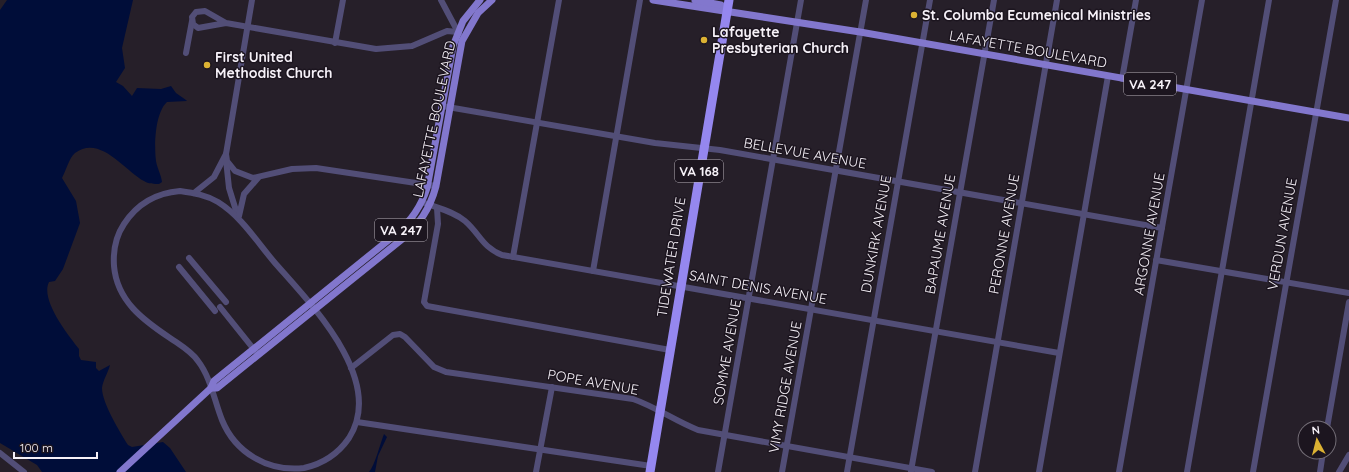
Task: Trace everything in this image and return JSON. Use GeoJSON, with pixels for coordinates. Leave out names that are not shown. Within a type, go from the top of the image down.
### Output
{"type":"FeatureCollection","features":[{"type":"Feature","properties":{"kind":"highway","name":"TIDEWATER DRIVE"},"geometry":{"type":"LineString","coordinates":[[651,469],[729,0]]}},
{"type":"Feature","properties":{"kind":"main road","name":"LAFAYETTE BOULEVARD"},"geometry":{"type":"LineString","coordinates":[[313,306],[411,232],[430,205],[436,186],[453,46],[458,32],[469,12],[483,2],[492,0]]}},
{"type":"Feature","properties":{"kind":"main road","name":"LAFAYETTE BOULEVARD"},"geometry":{"type":"LineString","coordinates":[[653,0],[720,12],[727,10],[860,32],[1251,102],[1349,118]]}},
{"type":"Feature","properties":{"kind":"main road","name":"LAFAYETTE BOULEVARD"},"geometry":{"type":"LineString","coordinates":[[695,0],[721,5],[727,10]]}},
{"type":"Feature","properties":{"kind":"main road","name":"LAFAYETTE BOULEVARD"},"geometry":{"type":"LineString","coordinates":[[120,472],[168,425],[211,388],[214,380],[256,352],[313,306],[406,226],[422,202],[428,185],[462,41],[483,2]]}},
{"type":"Feature","properties":{"kind":"street"},"geometry":{"type":"LineString","coordinates":[[238,218],[229,188],[226,154],[252,0]]}},
{"type":"Feature","properties":{"kind":"street"},"geometry":{"type":"LineString","coordinates":[[335,43],[343,0]]}},
{"type":"Feature","properties":{"kind":"street"},"geometry":{"type":"LineString","coordinates":[[441,0],[462,41]]}},
{"type":"Feature","properties":{"kind":"street"},"geometry":{"type":"LineString","coordinates":[[513,257],[559,0]]}},
{"type":"Feature","properties":{"kind":"street"},"geometry":{"type":"LineString","coordinates":[[593,271],[640,0]]}},
{"type":"Feature","properties":{"kind":"street","name":"SOMME AVENUE"},"geometry":{"type":"LineString","coordinates":[[718,472],[801,0]]}},
{"type":"Feature","properties":{"kind":"street","name":"VIMY RIDGE AVENUE"},"geometry":{"type":"LineString","coordinates":[[782,472],[866,0]]}},
{"type":"Feature","properties":{"kind":"street","name":"DUNKIRK AVENUE"},"geometry":{"type":"LineString","coordinates":[[847,472],[930,0]]}},
{"type":"Feature","properties":{"kind":"street","name":"BAPAUME AVENUE"},"geometry":{"type":"LineString","coordinates":[[911,470],[994,0]]}},
{"type":"Feature","properties":{"kind":"street","name":"PERONNE AVENUE"},"geometry":{"type":"LineString","coordinates":[[975,472],[1057,0]]}},
{"type":"Feature","properties":{"kind":"street"},"geometry":{"type":"LineString","coordinates":[[1122,79],[1136,0]]}},
{"type":"Feature","properties":{"kind":"street","name":"ARGONNE AVENUE"},"geometry":{"type":"LineString","coordinates":[[1120,472],[1202,0]]}},
{"type":"Feature","properties":{"kind":"street"},"geometry":{"type":"LineString","coordinates":[[1187,472],[1223,272],[1269,0]]}},
{"type":"Feature","properties":{"kind":"street","name":"VERDUN AVENUE"},"geometry":{"type":"LineString","coordinates":[[1253,472],[1336,0]]}},
{"type":"Feature","properties":{"kind":"street"},"geometry":{"type":"LineString","coordinates":[[186,53],[192,21],[196,12],[203,11],[226,23],[247,28],[376,49],[394,49],[420,44],[447,31],[458,32]]}},
{"type":"Feature","properties":{"kind":"street"},"geometry":{"type":"LineString","coordinates":[[192,21],[196,27],[202,29],[226,23]]}},
{"type":"Feature","properties":{"kind":"street"},"geometry":{"type":"LineString","coordinates":[[1039,472],[1108,76]]}},
{"type":"Feature","properties":{"kind":"street","name":"BELLEVUE AVENUE"},"geometry":{"type":"LineString","coordinates":[[446,106],[703,150],[720,150],[1162,228]]}},
{"type":"Feature","properties":{"kind":"street"},"geometry":{"type":"LineString","coordinates":[[226,154],[230,166],[235,171],[246,176],[258,178],[292,169],[316,168],[436,186]]}},
{"type":"Feature","properties":{"kind":"street"},"geometry":{"type":"LineString","coordinates":[[194,193],[214,177],[226,154]]}},
{"type":"Feature","properties":{"kind":"street"},"geometry":{"type":"LineString","coordinates":[[238,218],[244,194],[258,178]]}},
{"type":"Feature","properties":{"kind":"street"},"geometry":{"type":"LineString","coordinates":[[180,191],[194,193],[216,201],[238,218],[313,306],[351,368],[360,399],[357,422],[341,447],[320,463],[299,469],[270,467],[255,460],[236,444],[222,419],[202,367],[191,353],[141,318],[130,307],[120,290],[114,264],[118,236],[128,218],[148,200],[163,194],[180,191]]}},
{"type":"Feature","properties":{"kind":"street","name":"SAINT DENIS AVENUE"},"geometry":{"type":"LineString","coordinates":[[422,202],[448,211],[465,221],[490,249],[502,255],[1059,353]]}},
{"type":"Feature","properties":{"kind":"street"},"geometry":{"type":"LineString","coordinates":[[437,208],[438,224],[425,305],[670,350]]}},
{"type":"Feature","properties":{"kind":"street"},"geometry":{"type":"LineString","coordinates":[[189,258],[226,302]]}},
{"type":"Feature","properties":{"kind":"street"},"geometry":{"type":"LineString","coordinates":[[1156,260],[1349,293]]}},
{"type":"Feature","properties":{"kind":"street"},"geometry":{"type":"LineString","coordinates":[[179,267],[256,352]]}},
{"type":"Feature","properties":{"kind":"street"},"geometry":{"type":"LineString","coordinates":[[1328,420],[1349,302]]}},
{"type":"Feature","properties":{"kind":"street","name":"POPE AVENUE"},"geometry":{"type":"LineString","coordinates":[[351,368],[393,335],[400,334],[405,337],[423,357],[439,370],[477,377],[552,386],[633,399],[661,410],[670,418],[698,430],[850,457],[911,470],[932,472]]}},
{"type":"Feature","properties":{"kind":"street"},"geometry":{"type":"LineString","coordinates":[[536,472],[552,386]]}},
{"type":"Feature","properties":{"kind":"street"},"geometry":{"type":"LineString","coordinates":[[357,422],[540,449],[651,469]]}},
{"type":"Feature","properties":{"kind":"street"},"geometry":{"type":"LineString","coordinates":[[0,453],[24,472]]}},
{"type":"Feature","properties":{"kind":"street"},"geometry":{"type":"LineString","coordinates":[[1339,472],[1349,455]]}},
{"type":"Feature","properties":{"kind":"street"},"geometry":{"type":"LineString","coordinates":[[1320,472],[1322,460]]}},
{"type":"Feature","properties":{"kind":"water"},"geometry":{"type":"Polygon","coordinates":[[[7,0],[133,0],[122,48],[125,68],[116,82],[123,86],[132,96],[137,88],[161,89],[171,86],[176,93],[187,101],[167,102],[160,114],[156,130],[155,147],[157,166],[162,182],[159,184],[146,182],[112,156],[103,151],[94,148],[84,148],[73,155],[62,178],[76,201],[80,223],[63,269],[55,281],[49,282],[47,289],[48,298],[56,317],[79,349],[79,356],[81,360],[96,362],[96,368],[99,371],[110,365],[102,388],[103,394],[112,417],[128,445],[132,447],[163,442],[170,448],[186,472],[42,472],[37,465],[0,443],[0,10],[7,0]]]}},
{"type":"Feature","properties":{"kind":"water"},"geometry":{"type":"Polygon","coordinates":[[[384,434],[387,437],[378,456],[375,472],[369,472],[375,460],[384,434]]]}},
{"type":"Feature","properties":{"kind":"place","name":"St. Columba Ecumenical Ministries"},"geometry":{"type":"Point","coordinates":[914,15]}},
{"type":"Feature","properties":{"kind":"place","name":"Lafayette Presbyterian Church"},"geometry":{"type":"Point","coordinates":[704,40]}},
{"type":"Feature","properties":{"kind":"place","name":"First United Methodist Church"},"geometry":{"type":"Point","coordinates":[207,65]}}]}
